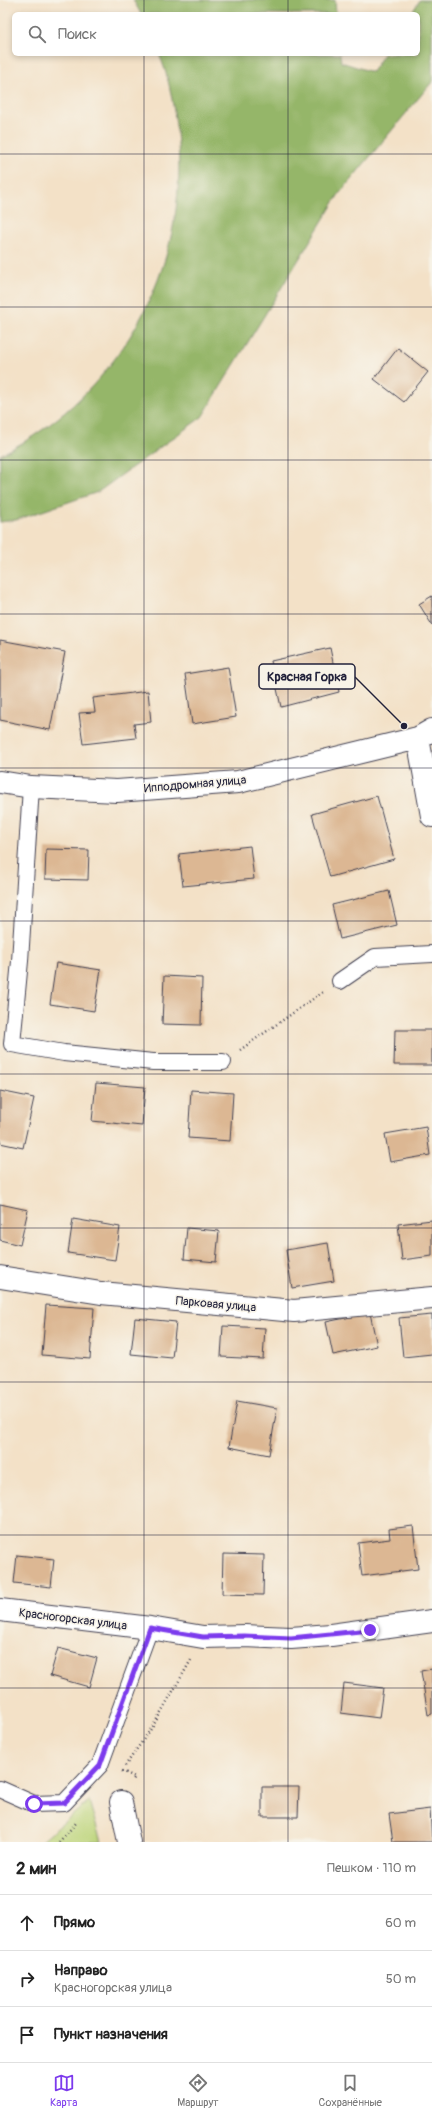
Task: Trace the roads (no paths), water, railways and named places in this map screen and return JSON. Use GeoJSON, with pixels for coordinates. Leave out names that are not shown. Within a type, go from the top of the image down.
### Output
{"type":"FeatureCollection","features":[{"type":"Feature","properties":{"kind":"street","name":"Ипподромная улица"},"geometry":{"type":"LineString","coordinates":[[0,782],[31,787],[117,791],[238,782],[425,734]]}},
{"type":"Feature","properties":{"kind":"street"},"geometry":{"type":"LineString","coordinates":[[425,734],[432,816]]}},
{"type":"Feature","properties":{"kind":"street","name":"Парковая улица"},"geometry":{"type":"LineString","coordinates":[[0,1277],[101,1293],[294,1311],[432,1298]]}},
{"type":"Feature","properties":{"kind":"street","name":"Красногорская улица"},"geometry":{"type":"LineString","coordinates":[[0,1610],[150,1628],[203,1637],[311,1637],[432,1621]]}},
{"type":"Feature","properties":{"kind":"street"},"geometry":{"type":"LineString","coordinates":[[121,1802],[129,1842]]}},
{"type":"Feature","properties":{"kind":"lane"},"geometry":{"type":"LineString","coordinates":[[31,787],[20,961],[6,1043],[64,1053],[153,1062],[223,1062]]}},
{"type":"Feature","properties":{"kind":"lane"},"geometry":{"type":"LineString","coordinates":[[340,981],[375,957],[432,954]]}},
{"type":"Feature","properties":{"kind":"lane"},"geometry":{"type":"LineString","coordinates":[[0,1789],[34,1804],[64,1803],[100,1765],[150,1628]]}},
{"type":"Feature","properties":{"kind":"place","name":"Красная Горка"},"geometry":{"type":"Point","coordinates":[404,726]}}]}
